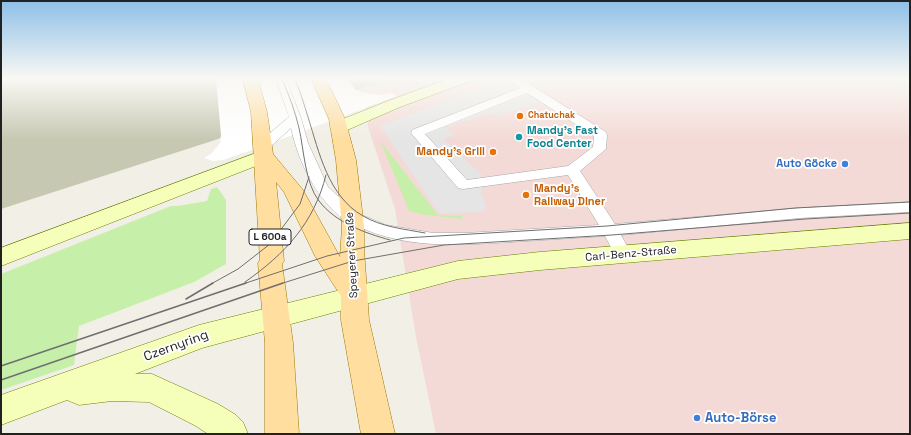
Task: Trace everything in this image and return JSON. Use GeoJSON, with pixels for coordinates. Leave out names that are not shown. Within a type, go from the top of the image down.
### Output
{"type":"FeatureCollection","features":[{"type":"Feature","properties":{"kind":"main road","name":"L 600a"},"geometry":{"type":"LineString","coordinates":[[256,99],[259,112],[264,151],[272,261],[270,263],[276,316],[280,375],[282,434]]}},
{"type":"Feature","properties":{"kind":"main road","name":"Speyerer Straße"},"geometry":{"type":"LineString","coordinates":[[327,99],[338,123],[346,160],[353,227],[352,249],[355,320],[378,434]]}},
{"type":"Feature","properties":{"kind":"main road"},"geometry":{"type":"LineString","coordinates":[[338,123],[407,99]]}},
{"type":"Feature","properties":{"kind":"main road"},"geometry":{"type":"LineString","coordinates":[[1,257],[264,151],[293,190],[327,256],[355,296]]}},
{"type":"Feature","properties":{"kind":"main road","name":"Carl-Benz-Straße"},"geometry":{"type":"LineString","coordinates":[[355,296],[458,270],[501,264],[623,255],[821,236],[910,231]]}},
{"type":"Feature","properties":{"kind":"main road","name":"Czernyring"},"geometry":{"type":"LineString","coordinates":[[1,410],[199,337],[355,296]]}},
{"type":"Feature","properties":{"kind":"main road"},"geometry":{"type":"LineString","coordinates":[[46,394],[112,387],[152,388],[207,415],[224,426],[231,434]]}},
{"type":"Feature","properties":{"kind":"lane"},"geometry":{"type":"LineString","coordinates":[[288,99],[295,118],[301,143],[322,189],[351,217],[382,230],[403,235],[433,239],[466,239],[609,230],[800,213],[910,207]]}},
{"type":"Feature","properties":{"kind":"lane"},"geometry":{"type":"LineString","coordinates":[[502,99],[417,133],[463,185],[572,170],[599,149],[601,135],[544,99]]}},
{"type":"Feature","properties":{"kind":"lane"},"geometry":{"type":"LineString","coordinates":[[264,151],[295,118]]}},
{"type":"Feature","properties":{"kind":"lane"},"geometry":{"type":"LineString","coordinates":[[572,170],[601,213],[623,255]]}},
{"type":"Feature","properties":{"kind":"shaded area"},"geometry":{"type":"Polygon","coordinates":[[[1,99],[330,99],[212,141],[1,209],[1,99]]]}},
{"type":"Feature","properties":{"kind":"shaded area"},"geometry":{"type":"Polygon","coordinates":[[[359,99],[910,99],[910,434],[436,434],[416,337],[395,209],[368,127],[365,108],[359,99]]]}},
{"type":"Feature","properties":{"kind":"shaded area"},"geometry":{"type":"Polygon","coordinates":[[[450,99],[538,99],[543,102],[497,116],[492,113],[445,127],[454,135],[443,139],[482,175],[481,193],[486,207],[484,212],[439,213],[380,126],[450,99]]]}},
{"type":"Feature","properties":{"kind":"green space"},"geometry":{"type":"Polygon","coordinates":[[[381,142],[438,215],[461,216],[463,219],[426,215],[409,211],[381,142]]]}},
{"type":"Feature","properties":{"kind":"green space"},"geometry":{"type":"Polygon","coordinates":[[[217,187],[226,200],[226,264],[194,282],[79,326],[74,365],[1,390],[1,274],[171,206],[207,201],[211,189],[217,187]]]}},
{"type":"Feature","properties":{"kind":"pier"},"geometry":{"type":"Polygon","coordinates":[[[218,99],[388,99],[223,160],[213,161],[204,158],[212,153],[220,143],[221,135],[218,99]]]}},
{"type":"Feature","properties":{"kind":"tram line"},"geometry":{"type":"LineString","coordinates":[[290,99],[301,137],[309,178]]}},
{"type":"Feature","properties":{"kind":"tram line"},"geometry":{"type":"LineString","coordinates":[[302,99],[326,172],[341,197],[351,207],[370,220],[393,227],[425,233]]}},
{"type":"Feature","properties":{"kind":"tram line"},"geometry":{"type":"LineString","coordinates":[[318,199],[326,175]]}},
{"type":"Feature","properties":{"kind":"tram line"},"geometry":{"type":"LineString","coordinates":[[211,284],[238,269],[270,244],[300,204],[309,178]]}},
{"type":"Feature","properties":{"kind":"tram line"},"geometry":{"type":"LineString","coordinates":[[309,178],[314,194],[318,199]]}},
{"type":"Feature","properties":{"kind":"tram line"},"geometry":{"type":"LineString","coordinates":[[245,282],[273,260],[296,236],[306,223],[318,199]]}},
{"type":"Feature","properties":{"kind":"tram line"},"geometry":{"type":"LineString","coordinates":[[318,199],[326,209],[342,221],[371,234],[390,240]]}},
{"type":"Feature","properties":{"kind":"tram line"},"geometry":{"type":"LineString","coordinates":[[246,283],[327,256],[404,238],[607,226],[795,208],[910,202]]}},
{"type":"Feature","properties":{"kind":"tram line"},"geometry":{"type":"LineString","coordinates":[[281,284],[353,261],[444,245],[612,235],[805,219],[910,213]]}},
{"type":"Feature","properties":{"kind":"tram line"},"geometry":{"type":"LineString","coordinates":[[186,299],[213,283]]}},
{"type":"Feature","properties":{"kind":"tram line"},"geometry":{"type":"LineString","coordinates":[[1,366],[246,283]]}},
{"type":"Feature","properties":{"kind":"tram line"},"geometry":{"type":"LineString","coordinates":[[1,380],[281,284]]}},
{"type":"Feature","properties":{"kind":"place","name":"Chatuchak"},"geometry":{"type":"Point","coordinates":[520,116]}},
{"type":"Feature","properties":{"kind":"place","name":"Mandy's Fast Food Center"},"geometry":{"type":"Point","coordinates":[519,137]}},
{"type":"Feature","properties":{"kind":"place","name":"Mandy's Grill"},"geometry":{"type":"Point","coordinates":[493,152]}},
{"type":"Feature","properties":{"kind":"place","name":"Auto Göcke"},"geometry":{"type":"Point","coordinates":[845,164]}},
{"type":"Feature","properties":{"kind":"place","name":"Mandy's Railway Diner"},"geometry":{"type":"Point","coordinates":[526,195]}},
{"type":"Feature","properties":{"kind":"place","name":"Auto-Börse"},"geometry":{"type":"Point","coordinates":[697,418]}}]}
